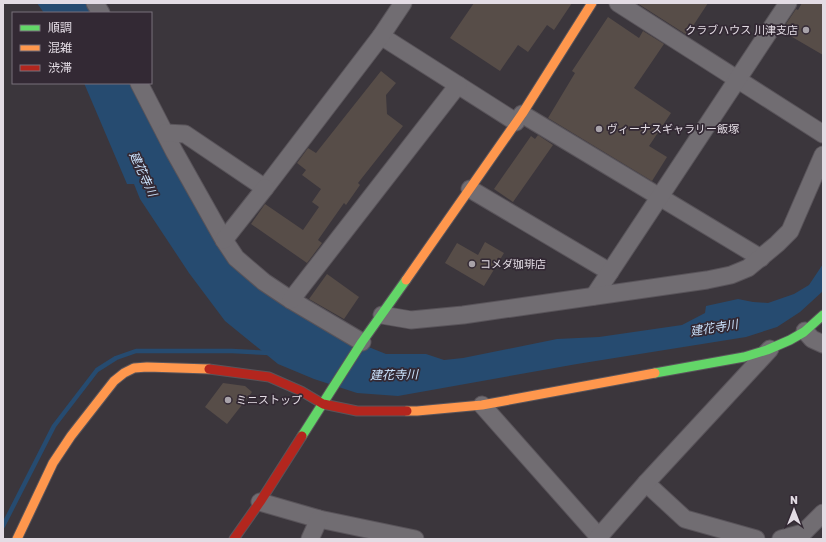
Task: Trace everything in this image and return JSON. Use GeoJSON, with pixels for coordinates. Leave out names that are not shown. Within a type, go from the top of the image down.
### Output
{"type":"FeatureCollection","features":[{"type":"Feature","properties":{"kind":"street"},"geometry":{"type":"LineString","coordinates":[[94,3],[101,12]]}},
{"type":"Feature","properties":{"kind":"street"},"geometry":{"type":"LineString","coordinates":[[224,240],[381,36],[403,3]]}},
{"type":"Feature","properties":{"kind":"street"},"geometry":{"type":"LineString","coordinates":[[234,539],[260,502],[362,342],[382,316],[519,118],[592,3]]}},
{"type":"Feature","properties":{"kind":"street"},"geometry":{"type":"LineString","coordinates":[[618,3],[823,134]]}},
{"type":"Feature","properties":{"kind":"street"},"geometry":{"type":"LineString","coordinates":[[594,296],[788,3]]}},
{"type":"Feature","properties":{"kind":"street"},"geometry":{"type":"LineString","coordinates":[[381,36],[458,85],[659,197],[761,258]]}},
{"type":"Feature","properties":{"kind":"street"},"geometry":{"type":"LineString","coordinates":[[140,84],[174,151],[224,240],[236,258],[264,282],[291,300],[362,342]]}},
{"type":"Feature","properties":{"kind":"street"},"geometry":{"type":"LineString","coordinates":[[291,300],[458,85]]}},
{"type":"Feature","properties":{"kind":"street"},"geometry":{"type":"LineString","coordinates":[[165,133],[185,134],[265,188]]}},
{"type":"Feature","properties":{"kind":"street"},"geometry":{"type":"LineString","coordinates":[[382,316],[411,320],[463,315],[706,280],[731,275],[748,268],[790,231],[823,155]]}},
{"type":"Feature","properties":{"kind":"street"},"geometry":{"type":"LineString","coordinates":[[470,189],[610,272]]}},
{"type":"Feature","properties":{"kind":"street"},"geometry":{"type":"LineString","coordinates":[[17,539],[53,463],[71,436],[114,381],[124,373],[134,368],[207,369],[269,377],[301,391],[357,411],[417,411],[482,405],[744,357],[770,349],[805,332],[823,315]]}},
{"type":"Feature","properties":{"kind":"street"},"geometry":{"type":"LineString","coordinates":[[805,332],[812,339],[823,344]]}},
{"type":"Feature","properties":{"kind":"street"},"geometry":{"type":"LineString","coordinates":[[482,405],[598,538],[646,483],[770,349]]}},
{"type":"Feature","properties":{"kind":"street"},"geometry":{"type":"LineString","coordinates":[[646,483],[684,519],[707,533],[756,539]]}},
{"type":"Feature","properties":{"kind":"street"},"geometry":{"type":"LineString","coordinates":[[260,502],[319,519],[406,538]]}},
{"type":"Feature","properties":{"kind":"street"},"geometry":{"type":"LineString","coordinates":[[781,539],[803,533],[823,513]]}},
{"type":"Feature","properties":{"kind":"street"},"geometry":{"type":"LineString","coordinates":[[310,539],[319,519]]}},
{"type":"Feature","properties":{"kind":"water"},"geometry":{"type":"Polygon","coordinates":[[[37,3],[86,3],[92,12],[43,12],[37,3]]]}},
{"type":"Feature","properties":{"kind":"water","name":"建花寺川"},"geometry":{"type":"Polygon","coordinates":[[[84,84],[134,84],[221,242],[346,338],[386,354],[426,354],[444,360],[463,358],[557,339],[599,337],[682,325],[705,313],[706,306],[738,299],[768,303],[794,294],[809,285],[823,264],[823,291],[800,312],[777,327],[746,337],[577,364],[398,396],[357,393],[314,379],[278,364],[225,321],[189,273],[140,199],[134,184],[127,184],[84,84]]]}},
{"type":"Feature","properties":{"kind":"building"},"geometry":{"type":"Polygon","coordinates":[[[474,3],[572,3],[554,30],[547,25],[528,52],[518,45],[500,71],[450,38],[474,3]]]}},
{"type":"Feature","properties":{"kind":"building"},"geometry":{"type":"Polygon","coordinates":[[[637,3],[708,3],[687,35],[637,3]]]}},
{"type":"Feature","properties":{"kind":"building","name":"クラブハウス 川津支店"},"geometry":{"type":"Polygon","coordinates":[[[802,3],[823,3],[823,55],[787,34],[791,27],[786,24],[802,3]]]}},
{"type":"Feature","properties":{"kind":"building"},"geometry":{"type":"Polygon","coordinates":[[[608,17],[639,38],[643,31],[664,44],[634,88],[671,113],[649,146],[667,157],[652,181],[548,118],[575,73],[572,71],[608,17]]]}},
{"type":"Feature","properties":{"kind":"building"},"geometry":{"type":"Polygon","coordinates":[[[381,71],[396,83],[386,95],[387,114],[403,126],[358,183],[360,185],[346,205],[344,203],[318,240],[322,243],[307,263],[251,224],[265,204],[303,230],[319,207],[312,202],[321,189],[302,175],[306,170],[297,163],[308,148],[316,153],[381,71]]]}},
{"type":"Feature","properties":{"kind":"building"},"geometry":{"type":"Polygon","coordinates":[[[538,135],[553,145],[513,202],[494,189],[531,136],[535,139],[538,135]]]}},
{"type":"Feature","properties":{"kind":"building","name":"コメダ珈琲店"},"geometry":{"type":"Polygon","coordinates":[[[485,242],[504,253],[484,286],[445,263],[457,243],[478,255],[485,242]]]}},
{"type":"Feature","properties":{"kind":"building"},"geometry":{"type":"Polygon","coordinates":[[[327,274],[359,297],[344,319],[309,299],[327,274]]]}},
{"type":"Feature","properties":{"kind":"building","name":"ミニストップ"},"geometry":{"type":"Polygon","coordinates":[[[223,383],[245,386],[252,392],[227,424],[205,407],[223,383]]]}},
{"type":"Feature","properties":{"kind":"waterway"},"geometry":{"type":"LineString","coordinates":[[3,526],[54,426],[97,370],[116,358],[136,351],[232,351],[270,353]]}},
{"type":"Feature","properties":{"kind":"traffic: fast"},"geometry":{"type":"LineString","coordinates":[[302,436],[362,342],[406,280]]}},
{"type":"Feature","properties":{"kind":"traffic: fast"},"geometry":{"type":"LineString","coordinates":[[655,373],[744,357],[767,350],[804,332],[823,315]]}},
{"type":"Feature","properties":{"kind":"traffic: slow"},"geometry":{"type":"LineString","coordinates":[[406,280],[522,114],[592,3]]}},
{"type":"Feature","properties":{"kind":"traffic: slow"},"geometry":{"type":"LineString","coordinates":[[17,539],[53,463],[71,436],[114,381],[124,373],[134,368],[209,369]]}},
{"type":"Feature","properties":{"kind":"traffic: slow"},"geometry":{"type":"LineString","coordinates":[[407,411],[482,405],[655,373]]}},
{"type":"Feature","properties":{"kind":"traffic: jam"},"geometry":{"type":"LineString","coordinates":[[209,369],[269,377],[301,391],[323,404],[357,411],[407,411]]}},
{"type":"Feature","properties":{"kind":"traffic: jam"},"geometry":{"type":"LineString","coordinates":[[234,539],[260,502],[302,436]]}},
{"type":"Feature","properties":{"kind":"place","name":"クラブハウス 川津支店"},"geometry":{"type":"Point","coordinates":[806,30]}},
{"type":"Feature","properties":{"kind":"place","name":"ヴィーナスギャラリー飯塚"},"geometry":{"type":"Point","coordinates":[599,129]}},
{"type":"Feature","properties":{"kind":"place","name":"コメダ珈琲店"},"geometry":{"type":"Point","coordinates":[472,264]}},
{"type":"Feature","properties":{"kind":"place","name":"ミニストップ"},"geometry":{"type":"Point","coordinates":[228,400]}}]}
